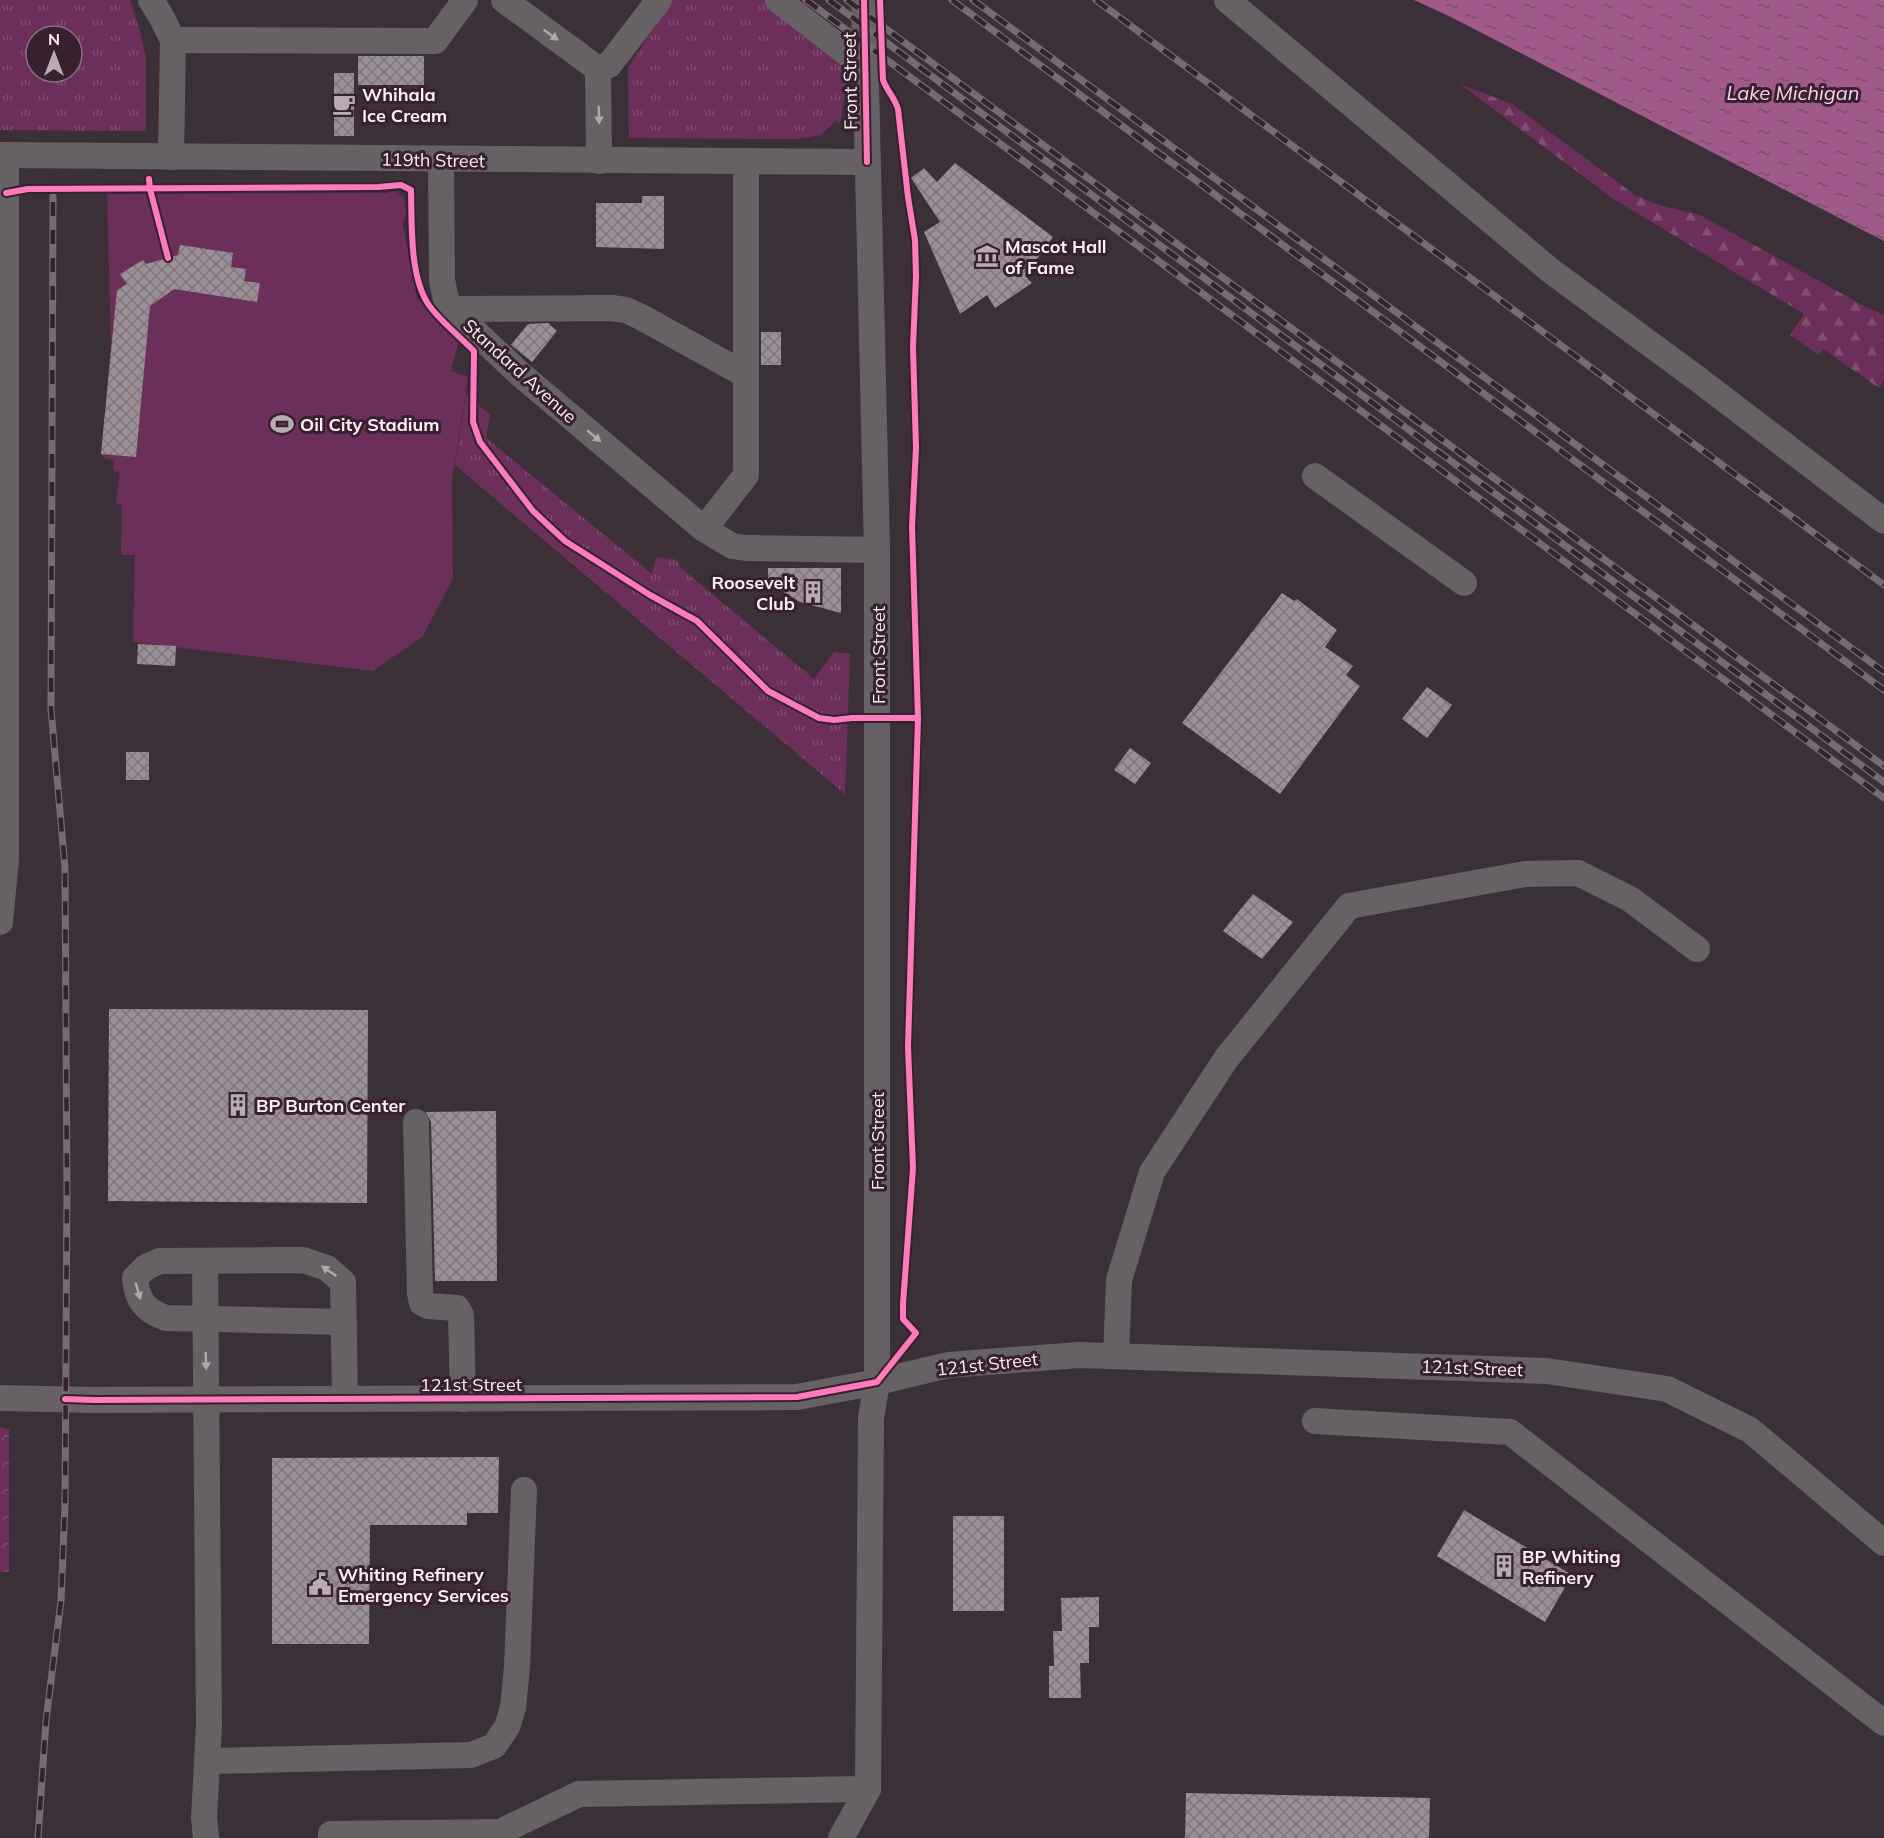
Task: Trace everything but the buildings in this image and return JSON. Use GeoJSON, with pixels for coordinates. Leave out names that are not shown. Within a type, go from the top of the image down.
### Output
{"type":"FeatureCollection","features":[{"type":"Feature","properties":{"kind":"street"},"geometry":{"type":"LineString","coordinates":[[151,0],[173,40],[171,157]]}},
{"type":"Feature","properties":{"kind":"street"},"geometry":{"type":"LineString","coordinates":[[173,40],[435,41],[465,0]]}},
{"type":"Feature","properties":{"kind":"street"},"geometry":{"type":"LineString","coordinates":[[504,0],[598,69]]}},
{"type":"Feature","properties":{"kind":"street"},"geometry":{"type":"LineString","coordinates":[[598,69],[609,65],[659,0]]}},
{"type":"Feature","properties":{"kind":"street"},"geometry":{"type":"LineString","coordinates":[[778,0],[865,67]]}},
{"type":"Feature","properties":{"kind":"street","name":"Front Street"},"geometry":{"type":"LineString","coordinates":[[864,0],[877,550],[877,1382],[871,1418],[868,1789]]}},
{"type":"Feature","properties":{"kind":"street"},"geometry":{"type":"LineString","coordinates":[[1227,0],[1551,271],[1700,380],[1884,521]]}},
{"type":"Feature","properties":{"kind":"street"},"geometry":{"type":"LineString","coordinates":[[598,69],[599,161]]}},
{"type":"Feature","properties":{"kind":"street"},"geometry":{"type":"LineString","coordinates":[[0,922],[6,859],[3,155]]}},
{"type":"Feature","properties":{"kind":"street","name":"119th Street"},"geometry":{"type":"LineString","coordinates":[[3,155],[746,163],[867,162]]}},
{"type":"Feature","properties":{"kind":"street","name":"Standard Avenue"},"geometry":{"type":"LineString","coordinates":[[441,160],[442,279],[445,296],[451,309],[518,372],[705,529],[732,546],[746,549],[877,550]]}},
{"type":"Feature","properties":{"kind":"street"},"geometry":{"type":"LineString","coordinates":[[705,529],[746,475],[746,163]]}},
{"type":"Feature","properties":{"kind":"street"},"geometry":{"type":"LineString","coordinates":[[451,309],[610,308],[626,310],[746,375]]}},
{"type":"Feature","properties":{"kind":"street"},"geometry":{"type":"LineString","coordinates":[[1315,476],[1464,583]]}},
{"type":"Feature","properties":{"kind":"street"},"geometry":{"type":"LineString","coordinates":[[1116,1356],[1119,1280],[1152,1172],[1226,1059],[1349,906],[1525,874],[1578,873],[1630,899],[1697,949]]}},
{"type":"Feature","properties":{"kind":"street"},"geometry":{"type":"LineString","coordinates":[[416,1122],[420,1293],[422,1303],[428,1306],[457,1308],[461,1315],[463,1399]]}},
{"type":"Feature","properties":{"kind":"street"},"geometry":{"type":"LineString","coordinates":[[344,1322],[165,1318],[155,1314],[144,1305],[137,1295],[135,1278],[146,1267],[160,1261],[303,1260],[327,1268],[344,1282],[345,1399]]}},
{"type":"Feature","properties":{"kind":"street"},"geometry":{"type":"LineString","coordinates":[[205,1261],[209,1726],[204,1816],[206,1838]]}},
{"type":"Feature","properties":{"kind":"street","name":"121st Street"},"geometry":{"type":"LineString","coordinates":[[0,1398],[207,1400],[797,1397],[877,1382],[948,1365],[1079,1355],[1547,1371],[1667,1389],[1750,1430],[1884,1543]]}},
{"type":"Feature","properties":{"kind":"street"},"geometry":{"type":"LineString","coordinates":[[1315,1421],[1510,1432],[1884,1723]]}},
{"type":"Feature","properties":{"kind":"street"},"geometry":{"type":"LineString","coordinates":[[207,1761],[471,1755],[494,1746],[507,1727],[513,1708],[517,1667],[524,1490]]}},
{"type":"Feature","properties":{"kind":"street"},"geometry":{"type":"LineString","coordinates":[[332,1838],[332,1834],[500,1832],[579,1794],[868,1789],[841,1838]]}},
{"type":"Feature","properties":{"kind":"green space"},"geometry":{"type":"Polygon","coordinates":[[[0,0],[130,0],[146,58],[146,131],[0,130],[0,0]]]}},
{"type":"Feature","properties":{"kind":"green space"},"geometry":{"type":"Polygon","coordinates":[[[672,0],[766,0],[851,63],[840,123],[835,121],[821,135],[796,139],[629,138],[628,68],[672,0]]]}},
{"type":"Feature","properties":{"kind":"green space"},"geometry":{"type":"Polygon","coordinates":[[[1460,84],[1512,104],[1635,195],[1659,205],[1700,215],[1884,315],[1884,381],[1879,388],[1823,349],[1819,355],[1790,335],[1804,314],[1615,200],[1460,84]]]}},
{"type":"Feature","properties":{"kind":"green space","name":"Oil City Stadium"},"geometry":{"type":"Polygon","coordinates":[[[397,191],[404,199],[406,211],[403,225],[417,298],[458,343],[451,371],[468,377],[452,481],[453,578],[423,636],[373,671],[133,642],[135,555],[121,555],[122,505],[116,503],[120,472],[114,471],[114,460],[106,459],[101,454],[111,345],[107,194],[385,193],[397,191]]]}},
{"type":"Feature","properties":{"kind":"green space"},"geometry":{"type":"Polygon","coordinates":[[[466,394],[490,415],[486,438],[652,574],[656,557],[677,560],[681,568],[814,679],[834,652],[850,654],[845,794],[455,465],[466,394]]]}},
{"type":"Feature","properties":{"kind":"green space"},"geometry":{"type":"Polygon","coordinates":[[[0,1427],[9,1429],[9,1572],[0,1572],[0,1427]]]}},
{"type":"Feature","properties":{"kind":"water","name":"Lake Michigan"},"geometry":{"type":"Polygon","coordinates":[[[1414,0],[1884,0],[1884,241],[1451,17],[1414,0]]]}},
{"type":"Feature","properties":{"kind":"railway"},"geometry":{"type":"LineString","coordinates":[[806,0],[1884,798]]}},
{"type":"Feature","properties":{"kind":"railway"},"geometry":{"type":"LineString","coordinates":[[829,0],[1884,782]]}},
{"type":"Feature","properties":{"kind":"railway"},"geometry":{"type":"LineString","coordinates":[[847,0],[1884,766]]}},
{"type":"Feature","properties":{"kind":"railway"},"geometry":{"type":"LineString","coordinates":[[952,0],[1884,690]]}},
{"type":"Feature","properties":{"kind":"railway"},"geometry":{"type":"LineString","coordinates":[[973,0],[1884,672]]}},
{"type":"Feature","properties":{"kind":"railway"},"geometry":{"type":"LineString","coordinates":[[1096,0],[1884,585]]}},
{"type":"Feature","properties":{"kind":"railway"},"geometry":{"type":"LineString","coordinates":[[38,1838],[46,1721],[61,1601],[65,1505],[67,1191],[65,868],[51,709],[53,196]]}},
{"type":"Feature","properties":{"kind":"cycle path"},"geometry":{"type":"LineString","coordinates":[[864,0],[867,162]]}},
{"type":"Feature","properties":{"kind":"cycle path"},"geometry":{"type":"LineString","coordinates":[[65,1399],[797,1397],[877,1382],[916,1333],[903,1319],[913,1168],[908,1047],[918,718],[912,526],[916,448],[913,347],[916,276],[915,240],[898,109],[883,80],[880,0]]}},
{"type":"Feature","properties":{"kind":"cycle path"},"geometry":{"type":"LineString","coordinates":[[149,179],[168,258]]}},
{"type":"Feature","properties":{"kind":"cycle path"},"geometry":{"type":"LineString","coordinates":[[6,193],[28,189],[401,185],[411,190],[413,251],[419,283],[431,308],[474,351],[473,422],[480,442],[533,511],[565,541],[650,595],[697,621],[768,691],[819,718],[834,720],[918,718]]}},
{"type":"Feature","properties":{"kind":"place","name":"Whihala Ice Cream"},"geometry":{"type":"Point","coordinates":[344,104]}},
{"type":"Feature","properties":{"kind":"place","name":"Mascot Hall of Fame"},"geometry":{"type":"Point","coordinates":[987,256]}},
{"type":"Feature","properties":{"kind":"place","name":"Oil City Stadium"},"geometry":{"type":"Point","coordinates":[282,424]}},
{"type":"Feature","properties":{"kind":"place","name":"Roosevelt Club"},"geometry":{"type":"Point","coordinates":[813,592]}},
{"type":"Feature","properties":{"kind":"place","name":"BP Burton Center"},"geometry":{"type":"Point","coordinates":[238,1105]}},
{"type":"Feature","properties":{"kind":"place","name":"BP Whiting Refinery"},"geometry":{"type":"Point","coordinates":[1504,1566]}},
{"type":"Feature","properties":{"kind":"place","name":"Whiting Refinery Emergency Services"},"geometry":{"type":"Point","coordinates":[320,1584]}}]}
